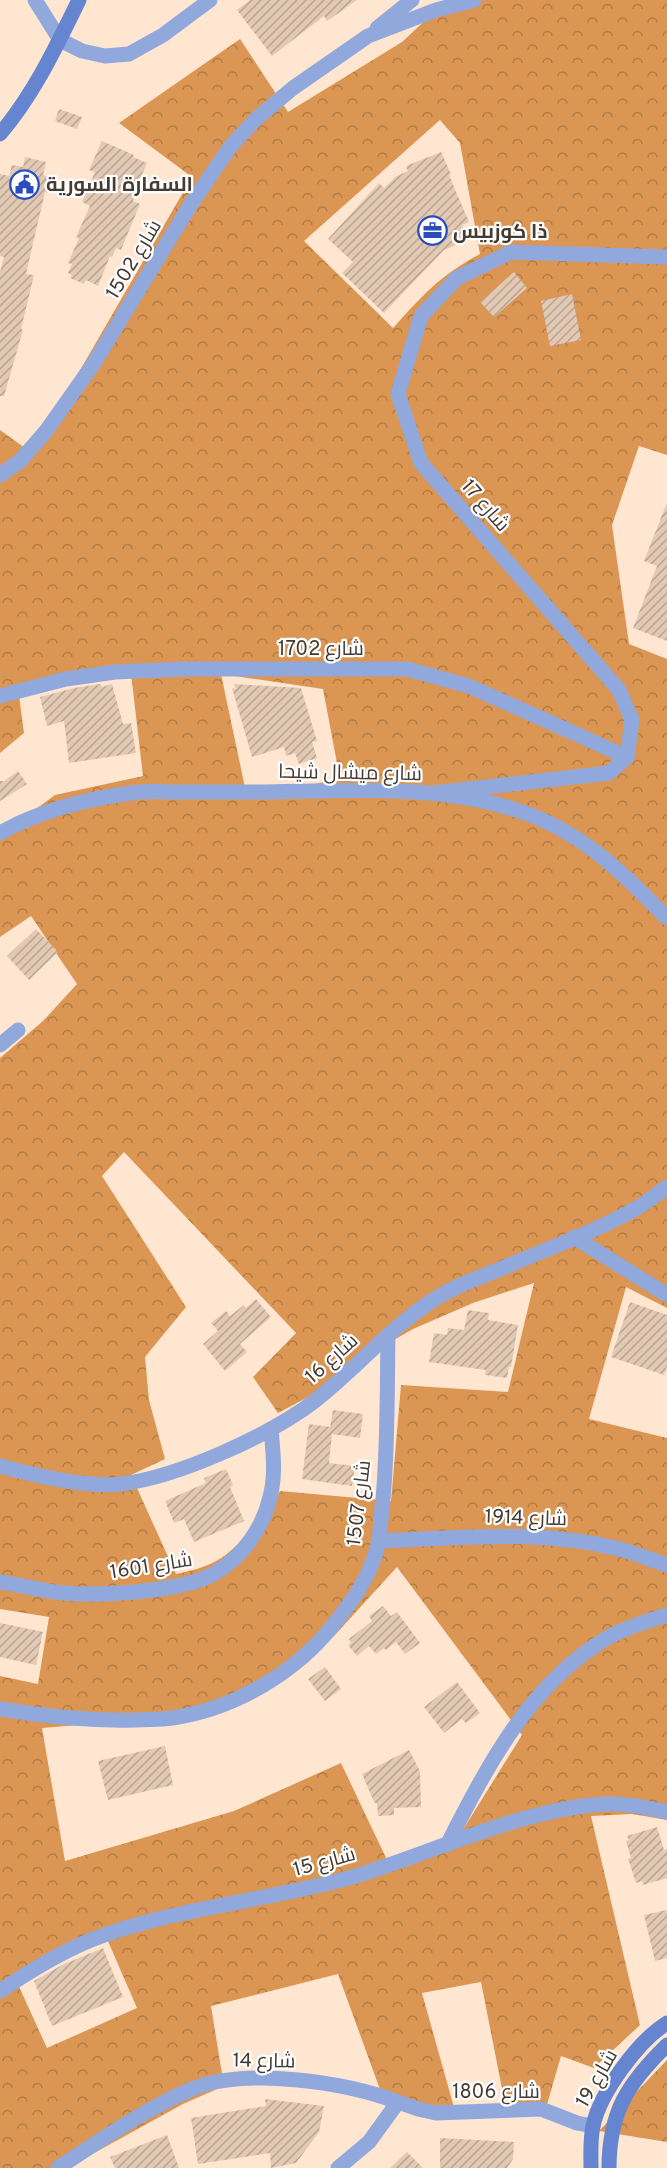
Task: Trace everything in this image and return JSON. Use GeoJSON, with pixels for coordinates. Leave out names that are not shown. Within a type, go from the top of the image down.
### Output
{"type":"FeatureCollection","features":[{"type":"Feature","properties":{"kind":"main road"},"geometry":{"type":"LineString","coordinates":[[0,134],[23,105],[60,40],[79,0]]}},
{"type":"Feature","properties":{"kind":"main road","name":"شارع 19"},"geometry":{"type":"LineString","coordinates":[[591,2168],[593,2126],[608,2090],[640,2047],[667,2023]]}},
{"type":"Feature","properties":{"kind":"main road","name":"شارع 19"},"geometry":{"type":"LineString","coordinates":[[609,2168],[611,2128],[617,2110],[639,2074],[667,2045]]}},
{"type":"Feature","properties":{"kind":"street"},"geometry":{"type":"LineString","coordinates":[[35,0],[60,40],[82,51],[105,56],[129,54],[163,35],[210,0]]}},
{"type":"Feature","properties":{"kind":"street"},"geometry":{"type":"LineString","coordinates":[[368,36],[412,0]]}},
{"type":"Feature","properties":{"kind":"street","name":"شارع 1502"},"geometry":{"type":"LineString","coordinates":[[0,475],[20,461],[46,431],[94,363],[191,204],[230,147],[256,119],[293,88],[368,36],[436,10],[474,0]]}},
{"type":"Feature","properties":{"kind":"street","name":"شارع 17"},"geometry":{"type":"LineString","coordinates":[[627,757],[632,720],[619,690],[421,463],[398,394],[421,316],[457,278],[511,252],[667,257]]}},
{"type":"Feature","properties":{"kind":"street","name":"شارع 1702"},"geometry":{"type":"LineString","coordinates":[[0,696],[66,679],[115,672],[184,669],[407,669],[469,686],[627,757]]}},
{"type":"Feature","properties":{"kind":"street"},"geometry":{"type":"LineString","coordinates":[[434,794],[609,773],[627,757]]}},
{"type":"Feature","properties":{"kind":"street","name":"شارع ميشال شيحا"},"geometry":{"type":"LineString","coordinates":[[0,833],[24,819],[51,810],[140,792],[365,791],[481,799],[524,812],[561,828],[621,871],[667,918]]}},
{"type":"Feature","properties":{"kind":"street"},"geometry":{"type":"LineString","coordinates":[[0,1045],[18,1030]]}},
{"type":"Feature","properties":{"kind":"street","name":"شارع 16"},"geometry":{"type":"LineString","coordinates":[[0,1466],[83,1483],[120,1484],[161,1476],[215,1455],[271,1430],[316,1400],[413,1314],[461,1284],[637,1208],[667,1187]]}},
{"type":"Feature","properties":{"kind":"street"},"geometry":{"type":"LineString","coordinates":[[574,1237],[667,1295]]}},
{"type":"Feature","properties":{"kind":"street","name":"شارع 1507"},"geometry":{"type":"LineString","coordinates":[[0,1709],[49,1718],[109,1721],[172,1719],[212,1709],[242,1696],[296,1663],[323,1638],[365,1580],[379,1541],[384,1479],[388,1335]]}},
{"type":"Feature","properties":{"kind":"street","name":"شارع 1601"},"geometry":{"type":"LineString","coordinates":[[0,1582],[63,1593],[121,1593],[192,1583],[215,1573],[237,1555],[256,1532],[270,1498],[274,1468],[271,1430]]}},
{"type":"Feature","properties":{"kind":"street","name":"شارع 1914"},"geometry":{"type":"LineString","coordinates":[[379,1541],[522,1535],[574,1540],[620,1549],[667,1566]]}},
{"type":"Feature","properties":{"kind":"street"},"geometry":{"type":"LineString","coordinates":[[447,1845],[504,1741],[524,1712],[548,1685],[579,1656],[609,1637],[667,1615]]}},
{"type":"Feature","properties":{"kind":"street","name":"شارع 15"},"geometry":{"type":"LineString","coordinates":[[0,1991],[41,1964],[91,1940],[153,1921],[274,1896],[355,1876],[527,1818],[577,1807],[607,1804],[667,1812]]}},
{"type":"Feature","properties":{"kind":"street","name":"شارع 14"},"geometry":{"type":"LineString","coordinates":[[58,2168],[151,2110],[194,2089],[222,2080],[255,2078],[293,2080],[371,2092],[398,2102]]}},
{"type":"Feature","properties":{"kind":"street"},"geometry":{"type":"LineString","coordinates":[[338,2168],[369,2142],[398,2102]]}},
{"type":"Feature","properties":{"kind":"street","name":"شارع 1806"},"geometry":{"type":"LineString","coordinates":[[398,2102],[436,2113],[541,2109],[577,2123],[593,2126]]}},
{"type":"Feature","properties":{"kind":"green space"},"geometry":{"type":"Polygon","coordinates":[[[447,0],[667,0],[667,455],[639,446],[612,525],[629,644],[667,659],[667,1308],[626,1287],[589,1419],[667,1438],[667,1820],[632,1814],[591,1816],[640,2025],[594,2068],[561,2056],[546,2108],[506,2109],[481,1982],[422,1993],[455,2111],[386,2106],[338,1974],[211,2006],[224,2086],[183,2104],[67,2168],[0,2168],[0,1676],[38,1684],[49,1617],[0,1609],[0,1058],[43,1021],[77,984],[31,916],[0,937],[0,835],[55,795],[143,776],[130,665],[18,688],[24,733],[0,753],[0,430],[32,453],[192,177],[119,123],[240,39],[288,112],[402,42],[447,0]],[[440,120],[304,241],[393,328],[432,287],[453,270],[480,254],[460,143],[440,120]],[[221,674],[247,797],[340,779],[323,689],[221,674]],[[124,1152],[102,1176],[186,1307],[145,1357],[149,1400],[165,1459],[131,1475],[176,1574],[212,1563],[229,1552],[259,1522],[280,1491],[391,1501],[401,1385],[508,1392],[534,1283],[473,1303],[413,1329],[312,1395],[278,1413],[253,1377],[296,1333],[124,1152]],[[397,1567],[334,1636],[277,1680],[165,1718],[42,1728],[65,1861],[234,1811],[341,1763],[388,1862],[459,1836],[522,1735],[397,1567]],[[107,1939],[16,1980],[47,2048],[137,2008],[107,1939]]]}},
{"type":"Feature","properties":{"kind":"green space"},"geometry":{"type":"Polygon","coordinates":[[[667,2060],[667,2142],[599,2131],[667,2060]]]}},
{"type":"Feature","properties":{"kind":"building"},"geometry":{"type":"Polygon","coordinates":[[[250,0],[357,0],[327,21],[324,16],[272,56],[237,10],[250,0]]]}},
{"type":"Feature","properties":{"kind":"building"},"geometry":{"type":"Polygon","coordinates":[[[59,109],[82,117],[77,129],[55,121],[59,109]]]}},
{"type":"Feature","properties":{"kind":"building"},"geometry":{"type":"Polygon","coordinates":[[[102,141],[147,163],[133,195],[135,195],[133,201],[140,204],[121,250],[116,248],[112,257],[110,256],[98,286],[86,280],[84,284],[70,278],[72,275],[68,273],[72,264],[68,263],[79,238],[76,237],[90,206],[82,202],[95,172],[89,170],[102,141]]]}},
{"type":"Feature","properties":{"kind":"building","name":"ذا كوزبيس"},"geometry":{"type":"Polygon","coordinates":[[[441,152],[469,222],[462,225],[468,240],[444,250],[384,313],[342,273],[353,262],[328,239],[379,183],[384,188],[395,177],[408,171],[406,166],[441,152]]]}},
{"type":"Feature","properties":{"kind":"building"},"geometry":{"type":"Polygon","coordinates":[[[25,157],[46,162],[43,175],[53,178],[49,193],[45,192],[26,274],[34,275],[21,329],[23,330],[4,396],[0,396],[0,272],[4,257],[0,256],[0,174],[9,176],[12,165],[23,167],[25,157]]]}},
{"type":"Feature","properties":{"kind":"building"},"geometry":{"type":"Polygon","coordinates":[[[514,272],[527,288],[494,317],[480,302],[514,272]]]}},
{"type":"Feature","properties":{"kind":"building"},"geometry":{"type":"Polygon","coordinates":[[[572,294],[581,340],[550,346],[541,301],[572,294]]]}},
{"type":"Feature","properties":{"kind":"building"},"geometry":{"type":"Polygon","coordinates":[[[666,505],[667,641],[633,628],[657,566],[644,561],[666,505]]]}},
{"type":"Feature","properties":{"kind":"building"},"geometry":{"type":"Polygon","coordinates":[[[101,684],[102,687],[112,684],[123,724],[131,723],[136,753],[69,763],[64,721],[47,726],[40,697],[101,684]]]}},
{"type":"Feature","properties":{"kind":"building"},"geometry":{"type":"Polygon","coordinates":[[[234,684],[301,688],[317,741],[312,742],[317,758],[299,764],[295,753],[286,756],[284,747],[252,757],[232,688],[236,689],[234,684]]]}},
{"type":"Feature","properties":{"kind":"building"},"geometry":{"type":"Polygon","coordinates":[[[18,771],[27,784],[0,801],[0,781],[4,781],[18,771]]]}},
{"type":"Feature","properties":{"kind":"building"},"geometry":{"type":"Polygon","coordinates":[[[36,929],[58,952],[29,980],[7,956],[36,929]]]}},
{"type":"Feature","properties":{"kind":"building"},"geometry":{"type":"Polygon","coordinates":[[[256,1299],[271,1317],[240,1344],[247,1352],[225,1371],[203,1344],[218,1331],[211,1323],[226,1311],[230,1316],[244,1305],[246,1308],[256,1299]]]}},
{"type":"Feature","properties":{"kind":"building"},"geometry":{"type":"Polygon","coordinates":[[[630,1302],[667,1315],[667,1366],[664,1375],[611,1357],[630,1302]]]}},
{"type":"Feature","properties":{"kind":"building"},"geometry":{"type":"Polygon","coordinates":[[[468,1310],[489,1313],[488,1320],[518,1325],[507,1378],[485,1375],[486,1370],[429,1362],[434,1333],[447,1335],[448,1328],[464,1330],[468,1310]]]}},
{"type":"Feature","properties":{"kind":"building"},"geometry":{"type":"Polygon","coordinates":[[[333,1410],[363,1414],[360,1438],[332,1434],[329,1463],[355,1466],[352,1486],[302,1479],[309,1424],[330,1427],[333,1410]]]}},
{"type":"Feature","properties":{"kind":"building"},"geometry":{"type":"Polygon","coordinates":[[[226,1469],[233,1485],[230,1487],[244,1521],[194,1542],[184,1519],[174,1523],[165,1501],[206,1483],[204,1478],[226,1469]]]}},
{"type":"Feature","properties":{"kind":"building"},"geometry":{"type":"Polygon","coordinates":[[[383,1606],[391,1616],[397,1612],[420,1643],[405,1654],[396,1642],[376,1654],[369,1646],[357,1656],[348,1645],[351,1643],[349,1639],[372,1621],[369,1616],[383,1606]]]}},
{"type":"Feature","properties":{"kind":"building"},"geometry":{"type":"Polygon","coordinates":[[[0,1623],[43,1632],[36,1665],[0,1657],[0,1623]]]}},
{"type":"Feature","properties":{"kind":"building"},"geometry":{"type":"Polygon","coordinates":[[[325,1667],[341,1689],[325,1701],[308,1679],[325,1667]]]}},
{"type":"Feature","properties":{"kind":"building"},"geometry":{"type":"Polygon","coordinates":[[[457,1682],[480,1713],[466,1723],[462,1719],[444,1733],[424,1707],[457,1682]]]}},
{"type":"Feature","properties":{"kind":"building"},"geometry":{"type":"Polygon","coordinates":[[[165,1746],[173,1785],[108,1800],[98,1761],[165,1746]]]}},
{"type":"Feature","properties":{"kind":"building"},"geometry":{"type":"Polygon","coordinates":[[[409,1750],[420,1771],[421,1807],[394,1808],[394,1815],[378,1816],[377,1804],[362,1774],[409,1750]]]}},
{"type":"Feature","properties":{"kind":"building"},"geometry":{"type":"Polygon","coordinates":[[[657,1827],[664,1850],[667,1849],[667,1878],[643,1885],[642,1881],[636,1883],[628,1859],[631,1858],[626,1841],[629,1840],[627,1836],[657,1827]]]}},
{"type":"Feature","properties":{"kind":"building"},"geometry":{"type":"Polygon","coordinates":[[[667,1910],[667,1958],[655,1961],[644,1915],[667,1910]]]}},
{"type":"Feature","properties":{"kind":"building"},"geometry":{"type":"Polygon","coordinates":[[[103,1948],[123,1997],[52,2026],[34,1981],[62,1965],[103,1948]]]}},
{"type":"Feature","properties":{"kind":"building"},"geometry":{"type":"Polygon","coordinates":[[[265,2099],[324,2106],[319,2132],[296,2163],[271,2168],[270,2153],[198,2164],[191,2118],[266,2106],[265,2099]]]}},
{"type":"Feature","properties":{"kind":"building"},"geometry":{"type":"Polygon","coordinates":[[[167,2135],[179,2168],[115,2168],[110,2157],[167,2135]]]}},
{"type":"Feature","properties":{"kind":"building"},"geometry":{"type":"Polygon","coordinates":[[[440,2138],[514,2142],[513,2159],[507,2168],[440,2168],[440,2138]]]}},
{"type":"Feature","properties":{"kind":"building"},"geometry":{"type":"Polygon","coordinates":[[[407,2152],[423,2168],[390,2168],[407,2152]]]}},
{"type":"Feature","properties":{"kind":"place","name":"السفارة السورية"},"geometry":{"type":"Point","coordinates":[25,184]}},
{"type":"Feature","properties":{"kind":"place","name":"ذا كوزبيس"},"geometry":{"type":"Point","coordinates":[432,231]}}]}
